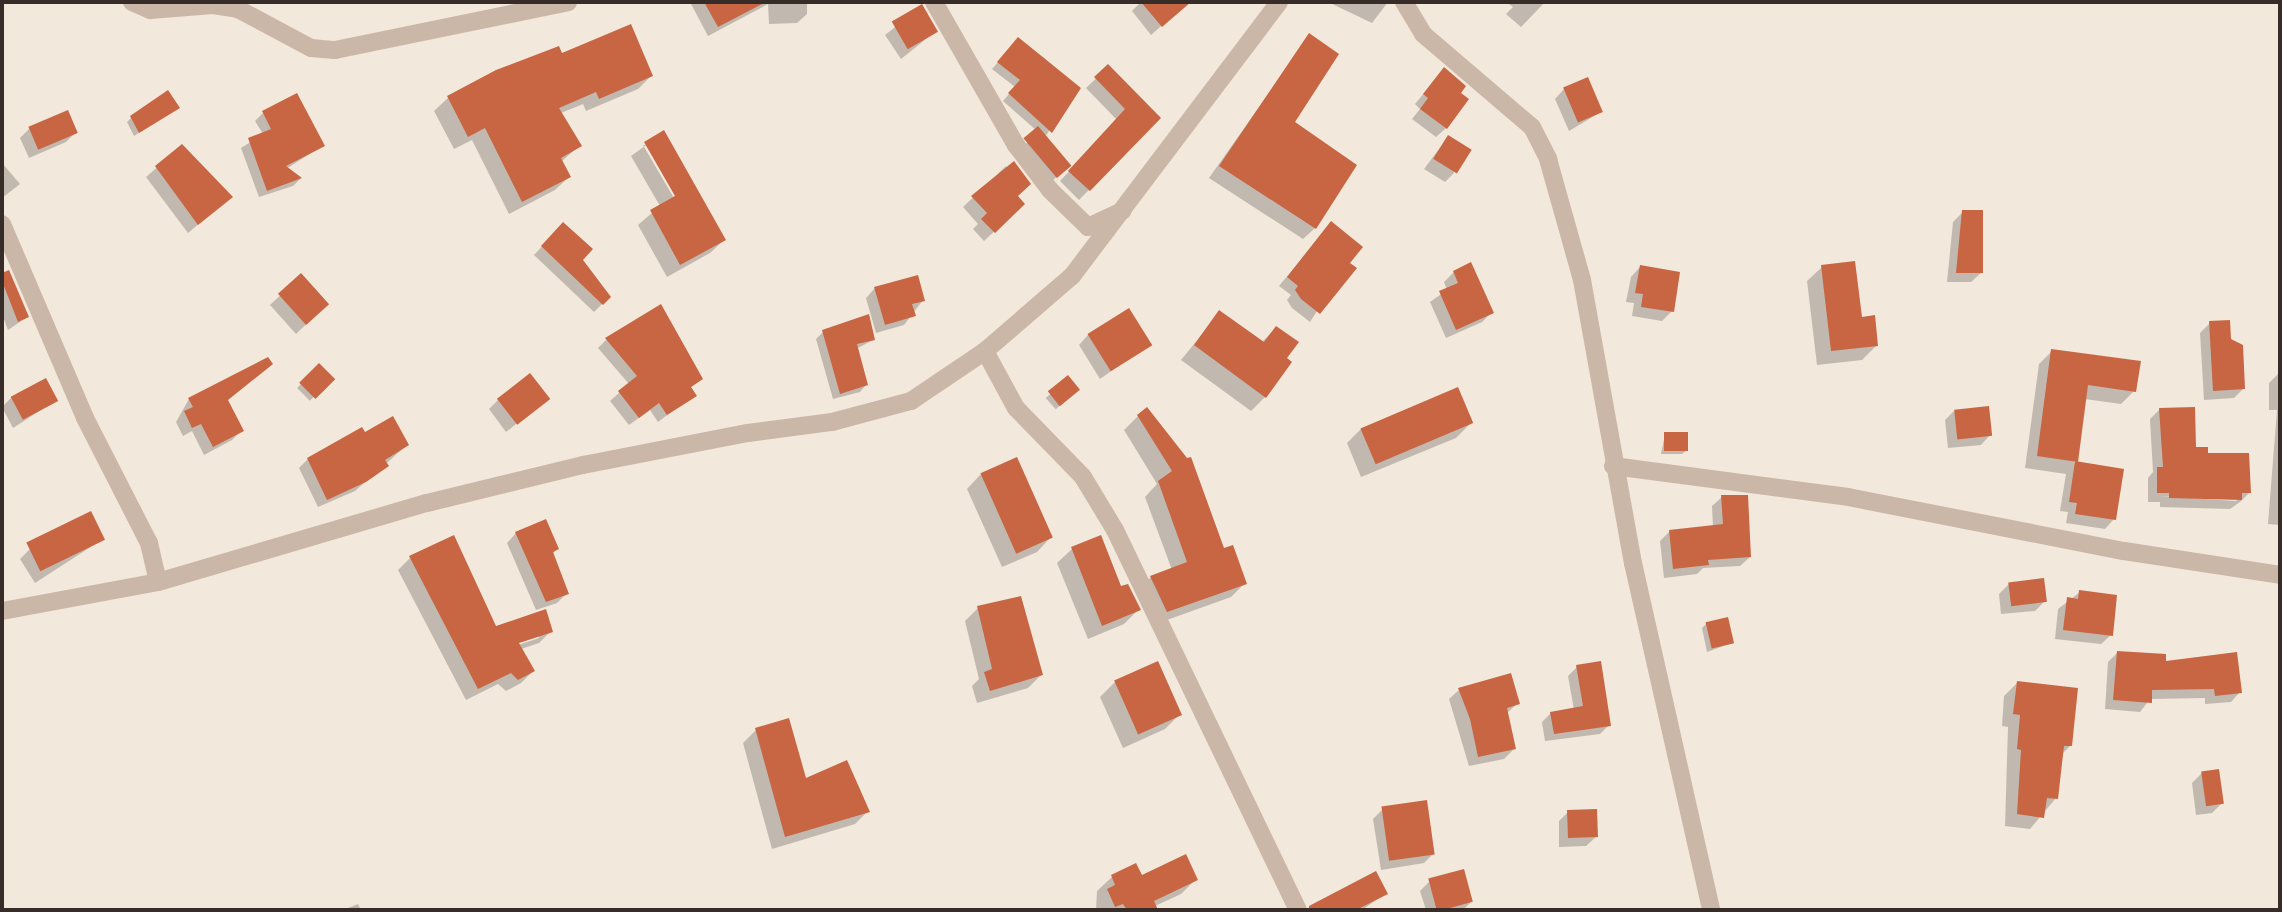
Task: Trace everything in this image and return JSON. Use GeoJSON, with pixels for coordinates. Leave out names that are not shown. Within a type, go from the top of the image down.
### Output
{"type":"FeatureCollection","features":[{"type":"Feature","properties":{"kind":"street"},"geometry":{"type":"LineString","coordinates":[[132,2],[150,10],[214,5],[238,9],[312,48],[335,50],[531,6],[568,2]]}},
{"type":"Feature","properties":{"kind":"street"},"geometry":{"type":"LineString","coordinates":[[934,2],[1016,145],[1050,190],[1088,227],[1125,209]]}},
{"type":"Feature","properties":{"kind":"street"},"geometry":{"type":"LineString","coordinates":[[1404,2],[1423,34],[1532,127],[1548,159],[1582,280],[1614,466],[1711,910]]}},
{"type":"Feature","properties":{"kind":"street"},"geometry":{"type":"LineString","coordinates":[[2,611],[158,582],[427,503],[583,465],[748,433],[832,422],[911,401],[985,351],[1072,276],[1125,209],[1271,4]]}},
{"type":"Feature","properties":{"kind":"street"},"geometry":{"type":"LineString","coordinates":[[2,223],[85,418],[149,543],[158,582]]}},
{"type":"Feature","properties":{"kind":"street"},"geometry":{"type":"LineString","coordinates":[[985,351],[1016,408],[1083,477],[1115,530],[1298,910]]}},
{"type":"Feature","properties":{"kind":"street"},"geometry":{"type":"LineString","coordinates":[[1614,466],[1848,497],[2124,551],[2280,575]]}},
{"type":"Feature","properties":{"kind":"building"},"geometry":{"type":"Polygon","coordinates":[[[704,2],[766,2],[718,27],[704,2]]]}},
{"type":"Feature","properties":{"kind":"building"},"geometry":{"type":"Polygon","coordinates":[[[1141,2],[1191,2],[1162,27],[1141,2]]]}},
{"type":"Feature","properties":{"kind":"building"},"geometry":{"type":"Polygon","coordinates":[[[922,4],[938,32],[908,49],[892,22],[922,4]]]}},
{"type":"Feature","properties":{"kind":"building"},"geometry":{"type":"Polygon","coordinates":[[[631,24],[653,76],[599,99],[596,92],[559,108],[582,146],[561,158],[571,177],[522,202],[485,128],[468,137],[447,96],[496,70],[559,46],[562,53],[631,24]]]}},
{"type":"Feature","properties":{"kind":"building"},"geometry":{"type":"Polygon","coordinates":[[[1309,33],[1339,54],[1295,122],[1357,165],[1316,229],[1219,166],[1309,33]]]}},
{"type":"Feature","properties":{"kind":"building"},"geometry":{"type":"Polygon","coordinates":[[[1018,37],[1081,88],[1052,133],[1008,93],[1020,80],[997,62],[1018,37]]]}},
{"type":"Feature","properties":{"kind":"building"},"geometry":{"type":"Polygon","coordinates":[[[1108,64],[1161,118],[1090,191],[1068,171],[1125,109],[1094,77],[1108,64]]]}},
{"type":"Feature","properties":{"kind":"building"},"geometry":{"type":"Polygon","coordinates":[[[1444,67],[1466,86],[1461,93],[1469,99],[1447,129],[1420,109],[1428,98],[1423,94],[1444,67]]]}},
{"type":"Feature","properties":{"kind":"building"},"geometry":{"type":"Polygon","coordinates":[[[1588,77],[1603,112],[1578,123],[1563,88],[1588,77]]]}},
{"type":"Feature","properties":{"kind":"building"},"geometry":{"type":"Polygon","coordinates":[[[168,90],[180,108],[139,133],[130,116],[168,90]]]}},
{"type":"Feature","properties":{"kind":"building"},"geometry":{"type":"Polygon","coordinates":[[[297,93],[325,146],[286,166],[302,178],[267,191],[248,138],[271,129],[262,111],[297,93]]]}},
{"type":"Feature","properties":{"kind":"building"},"geometry":{"type":"Polygon","coordinates":[[[68,110],[78,133],[38,150],[28,127],[68,110]]]}},
{"type":"Feature","properties":{"kind":"building"},"geometry":{"type":"Polygon","coordinates":[[[1038,126],[1071,166],[1057,178],[1023,138],[1038,126]]]}},
{"type":"Feature","properties":{"kind":"building"},"geometry":{"type":"Polygon","coordinates":[[[664,130],[726,240],[680,265],[650,210],[675,196],[644,142],[664,130]]]}},
{"type":"Feature","properties":{"kind":"building"},"geometry":{"type":"Polygon","coordinates":[[[1448,135],[1472,150],[1457,174],[1433,159],[1448,135]]]}},
{"type":"Feature","properties":{"kind":"building"},"geometry":{"type":"Polygon","coordinates":[[[182,144],[233,197],[198,225],[155,166],[182,144]]]}},
{"type":"Feature","properties":{"kind":"building"},"geometry":{"type":"Polygon","coordinates":[[[1014,161],[1031,184],[1018,196],[1025,204],[995,233],[981,219],[987,213],[971,196],[1014,161]]]}},
{"type":"Feature","properties":{"kind":"building"},"geometry":{"type":"Polygon","coordinates":[[[1962,210],[1983,210],[1983,273],[1956,273],[1962,210]]]}},
{"type":"Feature","properties":{"kind":"building"},"geometry":{"type":"Polygon","coordinates":[[[1331,221],[1363,247],[1350,263],[1357,268],[1320,314],[1301,299],[1295,290],[1298,286],[1287,277],[1331,221]]]}},
{"type":"Feature","properties":{"kind":"building"},"geometry":{"type":"Polygon","coordinates":[[[563,222],[593,249],[583,260],[611,297],[603,305],[541,246],[563,222]]]}},
{"type":"Feature","properties":{"kind":"building"},"geometry":{"type":"Polygon","coordinates":[[[1855,261],[1862,317],[1875,315],[1878,346],[1831,351],[1821,265],[1855,261]]]}},
{"type":"Feature","properties":{"kind":"building"},"geometry":{"type":"Polygon","coordinates":[[[1471,262],[1494,313],[1456,330],[1439,291],[1458,283],[1453,271],[1471,262]]]}},
{"type":"Feature","properties":{"kind":"building"},"geometry":{"type":"Polygon","coordinates":[[[1640,265],[1680,272],[1674,312],[1641,307],[1643,294],[1635,293],[1640,265]]]}},
{"type":"Feature","properties":{"kind":"building"},"geometry":{"type":"Polygon","coordinates":[[[9,270],[29,317],[18,322],[2,281],[2,273],[9,270]]]}},
{"type":"Feature","properties":{"kind":"building"},"geometry":{"type":"Polygon","coordinates":[[[301,273],[329,304],[306,325],[278,294],[301,273]]]}},
{"type":"Feature","properties":{"kind":"building"},"geometry":{"type":"Polygon","coordinates":[[[918,275],[925,301],[912,304],[916,316],[885,325],[874,287],[918,275]]]}},
{"type":"Feature","properties":{"kind":"building"},"geometry":{"type":"Polygon","coordinates":[[[661,304],[703,379],[691,387],[697,396],[667,415],[659,403],[639,418],[618,391],[637,376],[605,338],[661,304]]]}},
{"type":"Feature","properties":{"kind":"building"},"geometry":{"type":"Polygon","coordinates":[[[1129,308],[1152,345],[1111,371],[1087,334],[1129,308]]]}},
{"type":"Feature","properties":{"kind":"building"},"geometry":{"type":"Polygon","coordinates":[[[1219,310],[1264,342],[1276,326],[1299,342],[1287,358],[1292,362],[1266,398],[1194,345],[1219,310]]]}},
{"type":"Feature","properties":{"kind":"building"},"geometry":{"type":"Polygon","coordinates":[[[869,314],[875,340],[857,344],[868,385],[840,394],[822,330],[869,314]]]}},
{"type":"Feature","properties":{"kind":"building"},"geometry":{"type":"Polygon","coordinates":[[[2230,320],[2231,339],[2243,345],[2245,389],[2213,391],[2209,321],[2230,320]]]}},
{"type":"Feature","properties":{"kind":"building"},"geometry":{"type":"Polygon","coordinates":[[[2051,349],[2141,361],[2136,392],[2088,385],[2078,462],[2037,456],[2051,349]]]}},
{"type":"Feature","properties":{"kind":"building"},"geometry":{"type":"Polygon","coordinates":[[[268,357],[273,364],[228,400],[244,431],[213,447],[201,424],[192,428],[184,411],[193,407],[188,398],[268,357]]]}},
{"type":"Feature","properties":{"kind":"building"},"geometry":{"type":"Polygon","coordinates":[[[319,363],[335,379],[315,399],[299,383],[319,363]]]}},
{"type":"Feature","properties":{"kind":"building"},"geometry":{"type":"Polygon","coordinates":[[[530,373],[550,399],[517,425],[497,399],[530,373]]]}},
{"type":"Feature","properties":{"kind":"building"},"geometry":{"type":"Polygon","coordinates":[[[1068,375],[1080,390],[1060,406],[1048,391],[1068,375]]]}},
{"type":"Feature","properties":{"kind":"building"},"geometry":{"type":"Polygon","coordinates":[[[46,378],[58,401],[23,420],[11,397],[46,378]]]}},
{"type":"Feature","properties":{"kind":"building"},"geometry":{"type":"Polygon","coordinates":[[[1458,387],[1473,423],[1376,464],[1360,428],[1458,387]]]}},
{"type":"Feature","properties":{"kind":"building"},"geometry":{"type":"Polygon","coordinates":[[[1989,406],[1992,436],[1957,439],[1954,410],[1989,406]]]}},
{"type":"Feature","properties":{"kind":"building"},"geometry":{"type":"Polygon","coordinates":[[[1147,407],[1187,458],[1191,457],[1224,548],[1233,545],[1247,584],[1167,612],[1150,576],[1187,562],[1158,481],[1172,471],[1137,415],[1147,407]]]}},
{"type":"Feature","properties":{"kind":"building"},"geometry":{"type":"Polygon","coordinates":[[[2195,407],[2196,447],[2208,447],[2208,453],[2249,453],[2251,493],[2242,493],[2242,500],[2169,498],[2169,493],[2157,493],[2157,467],[2163,467],[2159,408],[2195,407]]]}},
{"type":"Feature","properties":{"kind":"building"},"geometry":{"type":"Polygon","coordinates":[[[393,416],[409,445],[385,460],[389,466],[366,482],[327,500],[307,458],[362,427],[365,432],[393,416]]]}},
{"type":"Feature","properties":{"kind":"building"},"geometry":{"type":"Polygon","coordinates":[[[1664,432],[1688,432],[1688,451],[1664,451],[1664,432]]]}},
{"type":"Feature","properties":{"kind":"building"},"geometry":{"type":"Polygon","coordinates":[[[1017,457],[1053,537],[1016,554],[980,473],[1017,457]]]}},
{"type":"Feature","properties":{"kind":"building"},"geometry":{"type":"Polygon","coordinates":[[[2075,461],[2124,469],[2116,520],[2075,514],[2077,503],[2069,502],[2075,461]]]}},
{"type":"Feature","properties":{"kind":"building"},"geometry":{"type":"Polygon","coordinates":[[[1721,495],[1748,495],[1751,557],[1708,560],[1709,565],[1673,569],[1669,530],[1723,524],[1721,495]]]}},
{"type":"Feature","properties":{"kind":"building"},"geometry":{"type":"Polygon","coordinates":[[[91,511],[105,540],[40,571],[26,543],[91,511]]]}},
{"type":"Feature","properties":{"kind":"building"},"geometry":{"type":"Polygon","coordinates":[[[546,519],[559,549],[553,552],[569,594],[546,602],[515,532],[546,519]]]}},
{"type":"Feature","properties":{"kind":"building"},"geometry":{"type":"Polygon","coordinates":[[[454,535],[496,626],[546,609],[553,632],[519,643],[535,671],[518,680],[511,673],[478,689],[409,556],[454,535]]]}},
{"type":"Feature","properties":{"kind":"building"},"geometry":{"type":"Polygon","coordinates":[[[1101,535],[1121,586],[1128,584],[1141,610],[1102,626],[1071,547],[1101,535]]]}},
{"type":"Feature","properties":{"kind":"building"},"geometry":{"type":"Polygon","coordinates":[[[2044,578],[2047,602],[2011,606],[2008,582],[2044,578]]]}},
{"type":"Feature","properties":{"kind":"building"},"geometry":{"type":"Polygon","coordinates":[[[2079,590],[2117,595],[2113,636],[2063,630],[2067,597],[2078,599],[2079,590]]]}},
{"type":"Feature","properties":{"kind":"building"},"geometry":{"type":"Polygon","coordinates":[[[1021,596],[1043,675],[990,691],[984,672],[992,669],[977,606],[1021,596]]]}},
{"type":"Feature","properties":{"kind":"building"},"geometry":{"type":"Polygon","coordinates":[[[1728,617],[1734,643],[1712,648],[1706,622],[1728,617]]]}},
{"type":"Feature","properties":{"kind":"building"},"geometry":{"type":"Polygon","coordinates":[[[2117,651],[2166,654],[2166,661],[2237,652],[2242,693],[2215,696],[2214,689],[2152,690],[2152,703],[2113,700],[2117,651]]]}},
{"type":"Feature","properties":{"kind":"building"},"geometry":{"type":"Polygon","coordinates":[[[1158,661],[1182,715],[1138,734],[1114,681],[1158,661]]]}},
{"type":"Feature","properties":{"kind":"building"},"geometry":{"type":"Polygon","coordinates":[[[1601,661],[1611,726],[1554,734],[1550,712],[1583,706],[1576,665],[1601,661]]]}},
{"type":"Feature","properties":{"kind":"building"},"geometry":{"type":"Polygon","coordinates":[[[1511,673],[1520,704],[1507,708],[1516,749],[1478,757],[1470,719],[1458,688],[1511,673]]]}},
{"type":"Feature","properties":{"kind":"building"},"geometry":{"type":"Polygon","coordinates":[[[2017,681],[2078,688],[2072,746],[2064,746],[2058,799],[2047,798],[2044,818],[2017,814],[2020,715],[2013,714],[2017,681]]]}},
{"type":"Feature","properties":{"kind":"building"},"geometry":{"type":"Polygon","coordinates":[[[789,718],[806,778],[847,760],[870,812],[785,837],[755,728],[789,718]]]}},
{"type":"Feature","properties":{"kind":"building"},"geometry":{"type":"Polygon","coordinates":[[[2219,769],[2224,804],[2206,806],[2201,772],[2219,769]]]}},
{"type":"Feature","properties":{"kind":"building"},"geometry":{"type":"Polygon","coordinates":[[[1427,800],[1435,854],[1389,861],[1381,806],[1427,800]]]}},
{"type":"Feature","properties":{"kind":"building"},"geometry":{"type":"Polygon","coordinates":[[[1597,809],[1598,837],[1568,838],[1567,810],[1597,809]]]}},
{"type":"Feature","properties":{"kind":"building"},"geometry":{"type":"Polygon","coordinates":[[[1186,854],[1198,880],[1154,901],[1158,910],[1127,910],[1123,904],[1115,907],[1107,889],[1115,885],[1111,875],[1136,863],[1142,875],[1186,854]]]}},
{"type":"Feature","properties":{"kind":"building"},"geometry":{"type":"Polygon","coordinates":[[[1464,869],[1473,902],[1437,910],[1428,879],[1464,869]]]}},
{"type":"Feature","properties":{"kind":"building"},"geometry":{"type":"Polygon","coordinates":[[[1376,871],[1388,894],[1356,910],[1309,910],[1309,906],[1376,871]]]}}]}
